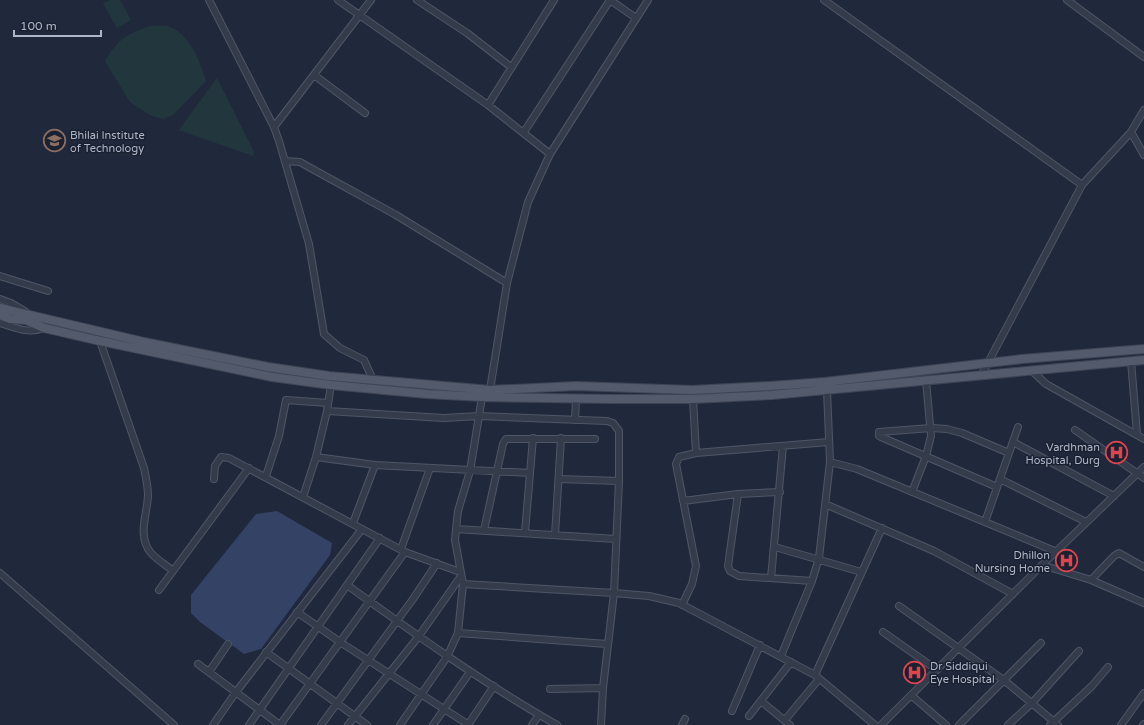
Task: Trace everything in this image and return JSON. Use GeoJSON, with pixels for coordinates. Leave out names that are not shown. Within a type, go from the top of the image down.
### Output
{"type":"FeatureCollection","features":[{"type":"Feature","properties":{"kind":"main road"},"geometry":{"type":"LineString","coordinates":[[0,308],[12,315],[44,328],[272,377],[332,385],[427,394],[482,397],[693,399],[772,395],[1144,360]]}},
{"type":"Feature","properties":{"kind":"main road"},"geometry":{"type":"LineString","coordinates":[[0,315],[27,313],[122,337],[268,367],[373,380],[490,390],[576,386],[692,390],[825,382],[987,363],[1144,349]]}},
{"type":"Feature","properties":{"kind":"street"},"geometry":{"type":"LineString","coordinates":[[209,0],[274,127],[309,244],[324,334],[340,348],[364,360],[373,380]]}},
{"type":"Feature","properties":{"kind":"street"},"geometry":{"type":"LineString","coordinates":[[338,0],[361,14],[488,105],[550,154]]}},
{"type":"Feature","properties":{"kind":"street"},"geometry":{"type":"LineString","coordinates":[[274,127],[371,0]]}},
{"type":"Feature","properties":{"kind":"street"},"geometry":{"type":"LineString","coordinates":[[416,0],[425,2],[511,67]]}},
{"type":"Feature","properties":{"kind":"street"},"geometry":{"type":"LineString","coordinates":[[488,105],[554,0]]}},
{"type":"Feature","properties":{"kind":"street"},"geometry":{"type":"LineString","coordinates":[[524,132],[610,0],[636,18]]}},
{"type":"Feature","properties":{"kind":"street"},"geometry":{"type":"LineString","coordinates":[[400,725],[447,657],[458,633],[462,584],[455,540],[458,511],[470,471],[482,397],[490,390],[507,283],[528,202],[550,154],[648,0]]}},
{"type":"Feature","properties":{"kind":"street"},"geometry":{"type":"LineString","coordinates":[[824,0],[1082,185]]}},
{"type":"Feature","properties":{"kind":"street"},"geometry":{"type":"LineString","coordinates":[[1067,0],[1144,57]]}},
{"type":"Feature","properties":{"kind":"street"},"geometry":{"type":"LineString","coordinates":[[314,75],[365,113]]}},
{"type":"Feature","properties":{"kind":"street"},"geometry":{"type":"LineString","coordinates":[[981,376],[1082,185],[1131,132],[1144,110]]}},
{"type":"Feature","properties":{"kind":"street"},"geometry":{"type":"LineString","coordinates":[[1131,132],[1144,155]]}},
{"type":"Feature","properties":{"kind":"street"},"geometry":{"type":"LineString","coordinates":[[285,161],[300,162],[396,216],[507,283]]}},
{"type":"Feature","properties":{"kind":"street"},"geometry":{"type":"LineString","coordinates":[[0,276],[48,291]]}},
{"type":"Feature","properties":{"kind":"street"},"geometry":{"type":"LineString","coordinates":[[0,299],[11,303],[27,313]]}},
{"type":"Feature","properties":{"kind":"street"},"geometry":{"type":"LineString","coordinates":[[0,323],[26,331],[35,331],[44,328]]}},
{"type":"Feature","properties":{"kind":"street"},"geometry":{"type":"LineString","coordinates":[[100,341],[144,468],[148,484],[148,497],[143,519],[147,544],[151,552],[173,571]]}},
{"type":"Feature","properties":{"kind":"street"},"geometry":{"type":"LineString","coordinates":[[1131,361],[1137,434]]}},
{"type":"Feature","properties":{"kind":"street"},"geometry":{"type":"LineString","coordinates":[[1031,370],[1046,384],[1144,439]]}},
{"type":"Feature","properties":{"kind":"street"},"geometry":{"type":"LineString","coordinates":[[912,492],[932,436],[926,380]]}},
{"type":"Feature","properties":{"kind":"street"},"geometry":{"type":"LineString","coordinates":[[303,497],[316,458],[332,385]]}},
{"type":"Feature","properties":{"kind":"street"},"geometry":{"type":"LineString","coordinates":[[781,656],[812,581],[819,558],[830,462],[827,390]]}},
{"type":"Feature","properties":{"kind":"street"},"geometry":{"type":"LineString","coordinates":[[575,418],[576,399]]}},
{"type":"Feature","properties":{"kind":"street"},"geometry":{"type":"LineString","coordinates":[[693,399],[696,453]]}},
{"type":"Feature","properties":{"kind":"street"},"geometry":{"type":"LineString","coordinates":[[266,476],[279,436],[286,400],[328,403]]}},
{"type":"Feature","properties":{"kind":"street"},"geometry":{"type":"LineString","coordinates":[[327,411],[444,418],[479,416],[575,418],[607,421],[616,426],[619,430],[619,481],[614,592],[607,644],[601,725]]}},
{"type":"Feature","properties":{"kind":"street"},"geometry":{"type":"LineString","coordinates":[[985,522],[1018,427]]}},
{"type":"Feature","properties":{"kind":"street"},"geometry":{"type":"LineString","coordinates":[[997,487],[881,437],[879,434],[881,431],[931,428],[947,429],[962,433],[1009,453]]}},
{"type":"Feature","properties":{"kind":"street"},"geometry":{"type":"LineString","coordinates":[[1075,430],[1144,478]]}},
{"type":"Feature","properties":{"kind":"street"},"geometry":{"type":"LineString","coordinates":[[525,532],[533,438]]}},
{"type":"Feature","properties":{"kind":"street"},"geometry":{"type":"LineString","coordinates":[[555,535],[561,438]]}},
{"type":"Feature","properties":{"kind":"street"},"geometry":{"type":"LineString","coordinates":[[484,530],[503,444],[506,439],[595,438]]}},
{"type":"Feature","properties":{"kind":"street"},"geometry":{"type":"LineString","coordinates":[[680,604],[692,584],[696,566],[676,460],[682,456],[696,453],[829,442]]}},
{"type":"Feature","properties":{"kind":"street"},"geometry":{"type":"LineString","coordinates":[[1012,442],[1114,496]]}},
{"type":"Feature","properties":{"kind":"street"},"geometry":{"type":"LineString","coordinates":[[771,578],[783,446]]}},
{"type":"Feature","properties":{"kind":"street"},"geometry":{"type":"LineString","coordinates":[[214,479],[215,466],[221,457],[229,458],[266,476],[403,550],[437,563],[460,574]]}},
{"type":"Feature","properties":{"kind":"street"},"geometry":{"type":"LineString","coordinates":[[316,458],[375,465],[530,473]]}},
{"type":"Feature","properties":{"kind":"street"},"geometry":{"type":"LineString","coordinates":[[830,462],[857,469],[1057,552]]}},
{"type":"Feature","properties":{"kind":"street"},"geometry":{"type":"LineString","coordinates":[[353,523],[375,465]]}},
{"type":"Feature","properties":{"kind":"street"},"geometry":{"type":"LineString","coordinates":[[882,725],[1042,564],[1057,552],[1144,467]]}},
{"type":"Feature","properties":{"kind":"street"},"geometry":{"type":"LineString","coordinates":[[159,590],[249,468]]}},
{"type":"Feature","properties":{"kind":"street"},"geometry":{"type":"LineString","coordinates":[[198,664],[280,725],[370,601],[403,550],[430,468]]}},
{"type":"Feature","properties":{"kind":"street"},"geometry":{"type":"LineString","coordinates":[[559,479],[619,481]]}},
{"type":"Feature","properties":{"kind":"street"},"geometry":{"type":"LineString","coordinates":[[1000,479],[1086,522]]}},
{"type":"Feature","properties":{"kind":"street"},"geometry":{"type":"LineString","coordinates":[[683,501],[738,494],[780,492]]}},
{"type":"Feature","properties":{"kind":"street"},"geometry":{"type":"LineString","coordinates":[[738,494],[729,569],[733,574],[739,576],[812,581]]}},
{"type":"Feature","properties":{"kind":"street"},"geometry":{"type":"LineString","coordinates":[[826,504],[934,551],[1013,594]]}},
{"type":"Feature","properties":{"kind":"street"},"geometry":{"type":"LineString","coordinates":[[785,720],[817,677],[861,572],[882,528]]}},
{"type":"Feature","properties":{"kind":"street"},"geometry":{"type":"LineString","coordinates":[[222,725],[214,723],[266,652],[362,529]]}},
{"type":"Feature","properties":{"kind":"street"},"geometry":{"type":"LineString","coordinates":[[456,529],[525,532],[616,539]]}},
{"type":"Feature","properties":{"kind":"street"},"geometry":{"type":"LineString","coordinates":[[249,725],[380,538]]}},
{"type":"Feature","properties":{"kind":"street"},"geometry":{"type":"LineString","coordinates":[[775,547],[819,558],[861,572]]}},
{"type":"Feature","properties":{"kind":"street"},"geometry":{"type":"LineString","coordinates":[[1091,580],[1114,556],[1119,554],[1144,567]]}},
{"type":"Feature","properties":{"kind":"street"},"geometry":{"type":"LineString","coordinates":[[321,725],[367,660],[397,621],[437,563]]}},
{"type":"Feature","properties":{"kind":"street"},"geometry":{"type":"LineString","coordinates":[[1042,564],[1091,580],[1144,603]]}},
{"type":"Feature","properties":{"kind":"street"},"geometry":{"type":"LineString","coordinates":[[0,573],[174,725]]}},
{"type":"Feature","properties":{"kind":"street"},"geometry":{"type":"LineString","coordinates":[[348,725],[419,636],[460,574]]}},
{"type":"Feature","properties":{"kind":"street"},"geometry":{"type":"LineString","coordinates":[[347,584],[447,657],[557,725]]}},
{"type":"Feature","properties":{"kind":"street"},"geometry":{"type":"LineString","coordinates":[[462,584],[614,592],[649,596],[680,604],[781,656],[817,677],[875,725]]}},
{"type":"Feature","properties":{"kind":"street"},"geometry":{"type":"LineString","coordinates":[[899,606],[1004,681],[1032,703],[1054,724],[1092,686],[1108,667]]}},
{"type":"Feature","properties":{"kind":"street"},"geometry":{"type":"LineString","coordinates":[[297,612],[367,660],[390,673],[468,725],[494,686]]}},
{"type":"Feature","properties":{"kind":"street"},"geometry":{"type":"LineString","coordinates":[[883,632],[938,670]]}},
{"type":"Feature","properties":{"kind":"street"},"geometry":{"type":"LineString","coordinates":[[458,633],[607,644]]}},
{"type":"Feature","properties":{"kind":"street"},"geometry":{"type":"LineString","coordinates":[[959,725],[1041,643]]}},
{"type":"Feature","properties":{"kind":"street"},"geometry":{"type":"LineString","coordinates":[[209,672],[228,644]]}},
{"type":"Feature","properties":{"kind":"street"},"geometry":{"type":"LineString","coordinates":[[732,711],[760,645]]}},
{"type":"Feature","properties":{"kind":"street"},"geometry":{"type":"LineString","coordinates":[[1008,725],[1032,703],[1079,651]]}},
{"type":"Feature","properties":{"kind":"street"},"geometry":{"type":"LineString","coordinates":[[266,652],[368,725]]}},
{"type":"Feature","properties":{"kind":"street"},"geometry":{"type":"LineString","coordinates":[[749,716],[791,662]]}},
{"type":"Feature","properties":{"kind":"street"},"geometry":{"type":"LineString","coordinates":[[433,725],[470,672]]}},
{"type":"Feature","properties":{"kind":"street"},"geometry":{"type":"LineString","coordinates":[[550,689],[603,688]]}},
{"type":"Feature","properties":{"kind":"street"},"geometry":{"type":"LineString","coordinates":[[912,696],[946,725]]}},
{"type":"Feature","properties":{"kind":"street"},"geometry":{"type":"LineString","coordinates":[[1121,725],[1142,696]]}},
{"type":"Feature","properties":{"kind":"street"},"geometry":{"type":"LineString","coordinates":[[761,701],[790,725]]}},
{"type":"Feature","properties":{"kind":"street"},"geometry":{"type":"LineString","coordinates":[[532,725],[539,715]]}},
{"type":"Feature","properties":{"kind":"green space"},"geometry":{"type":"Polygon","coordinates":[[[110,0],[120,0],[131,20],[117,28],[103,3],[110,0]]]}},
{"type":"Feature","properties":{"kind":"green space"},"geometry":{"type":"Polygon","coordinates":[[[151,26],[167,26],[182,34],[197,56],[206,81],[173,115],[163,119],[150,115],[130,102],[105,61],[114,48],[124,38],[136,31],[151,26]]]}},
{"type":"Feature","properties":{"kind":"green space"},"geometry":{"type":"Polygon","coordinates":[[[217,78],[254,152],[253,156],[179,130],[217,78]]]}},
{"type":"Feature","properties":{"kind":"water"},"geometry":{"type":"Polygon","coordinates":[[[277,511],[332,543],[330,555],[261,649],[244,654],[200,622],[191,613],[191,595],[256,514],[277,511]]]}},
{"type":"Feature","properties":{"kind":"place","name":"Bhilai Institute of Technology"},"geometry":{"type":"Point","coordinates":[54,141]}},
{"type":"Feature","properties":{"kind":"place","name":"Vardhman Hospital, Durg"},"geometry":{"type":"Point","coordinates":[1116,453]}},
{"type":"Feature","properties":{"kind":"place","name":"Dhillon Nursing Home"},"geometry":{"type":"Point","coordinates":[1066,561]}},
{"type":"Feature","properties":{"kind":"place","name":"Dr Siddiqui Eye Hospital"},"geometry":{"type":"Point","coordinates":[915,672]}}]}
